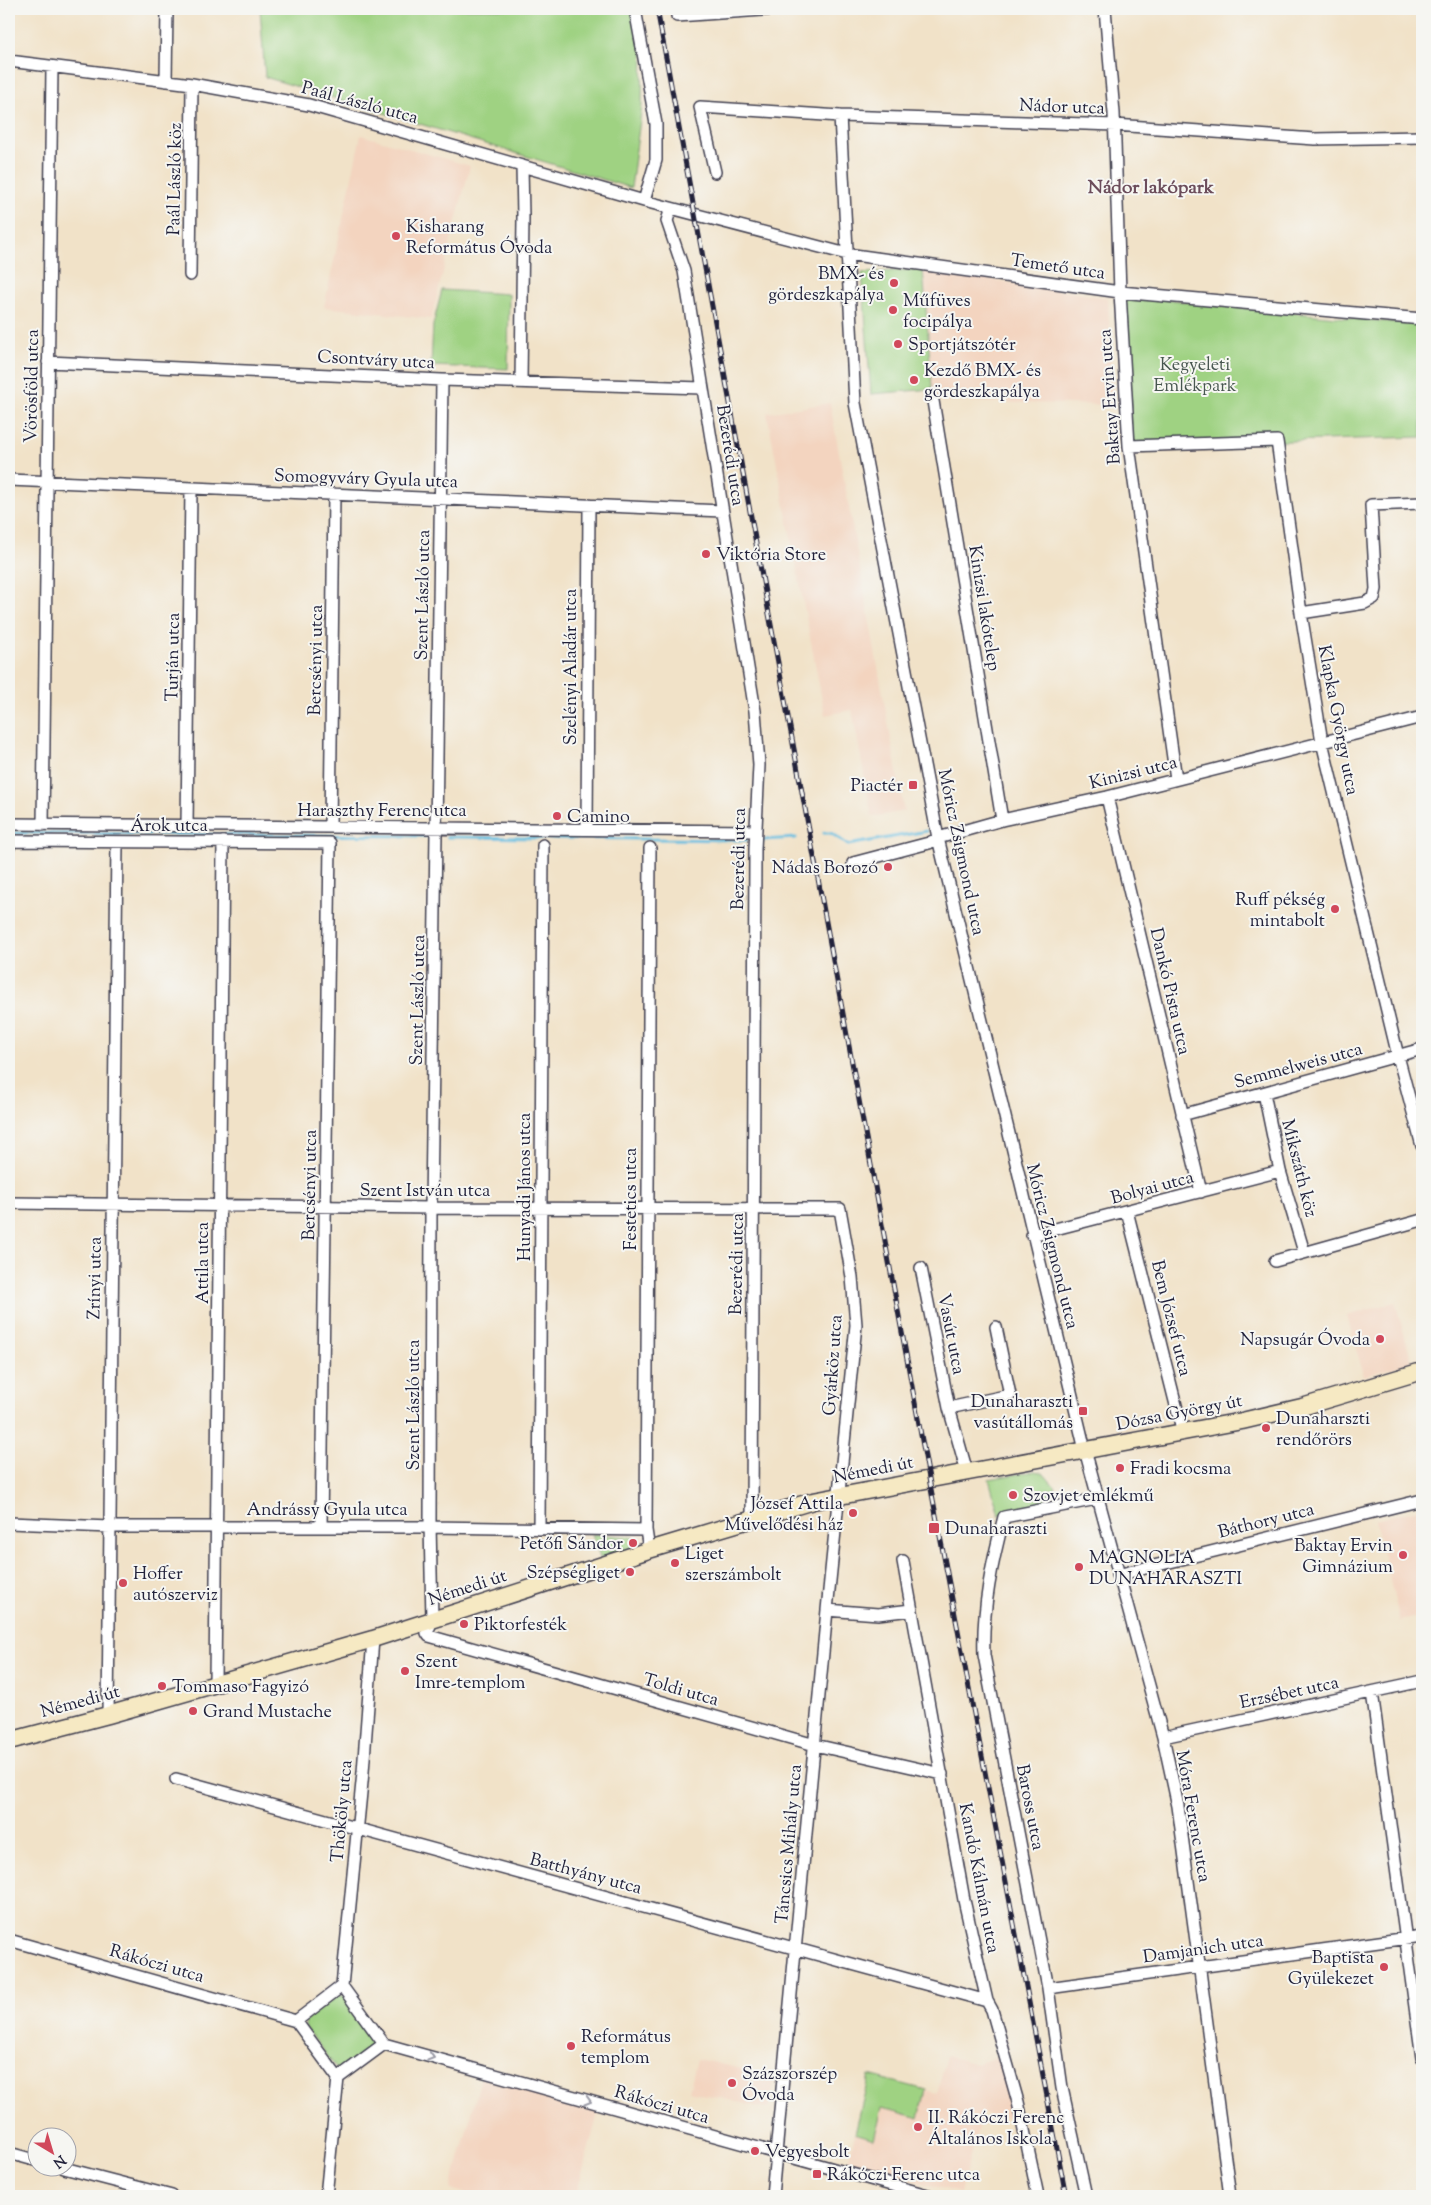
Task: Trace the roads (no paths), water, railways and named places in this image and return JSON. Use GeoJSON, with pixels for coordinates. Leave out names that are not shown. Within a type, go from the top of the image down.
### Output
{"type":"FeatureCollection","features":[{"type":"Feature","properties":{"kind":"main road","name":"Dózsa György út"},"geometry":{"type":"LineString","coordinates":[[939,1478],[1183,1433],[1302,1406],[1422,1371]]}},
{"type":"Feature","properties":{"kind":"main road","name":"Némedi út"},"geometry":{"type":"LineString","coordinates":[[9,1741],[108,1715],[373,1639],[649,1550],[752,1519],[839,1496],[939,1478]]}},
{"type":"Feature","properties":{"kind":"street"},"geometry":{"type":"LineString","coordinates":[[166,81],[167,9]]}},
{"type":"Feature","properties":{"kind":"street"},"geometry":{"type":"LineString","coordinates":[[635,9],[656,124],[656,160],[644,201]]}},
{"type":"Feature","properties":{"kind":"street"},"geometry":{"type":"LineString","coordinates":[[677,16],[776,9]]}},
{"type":"Feature","properties":{"kind":"street","name":"Baktay Ervin utca"},"geometry":{"type":"LineString","coordinates":[[1105,9],[1115,125],[1120,292],[1129,446],[1176,779]]}},
{"type":"Feature","properties":{"kind":"street","name":"Paál László utca"},"geometry":{"type":"LineString","coordinates":[[9,61],[192,84],[308,105],[644,201],[696,213]]}},
{"type":"Feature","properties":{"kind":"street","name":"Vörösföld utca"},"geometry":{"type":"LineString","coordinates":[[43,825],[52,67]]}},
{"type":"Feature","properties":{"kind":"street","name":"Paál László köz"},"geometry":{"type":"LineString","coordinates":[[190,275],[192,84]]}},
{"type":"Feature","properties":{"kind":"street","name":"Nádor utca"},"geometry":{"type":"LineString","coordinates":[[715,172],[700,107],[840,116],[1115,125],[1316,139],[1422,137]]}},
{"type":"Feature","properties":{"kind":"street","name":"Móricz Zsigmond utca"},"geometry":{"type":"LineString","coordinates":[[840,116],[855,403],[938,838],[1085,1450]]}},
{"type":"Feature","properties":{"kind":"street"},"geometry":{"type":"LineString","coordinates":[[521,382],[522,166]]}},
{"type":"Feature","properties":{"kind":"street","name":"Bezerédi utca"},"geometry":{"type":"LineString","coordinates":[[671,208],[667,221],[684,271],[756,711],[759,765],[756,831],[750,1500],[752,1519]]}},
{"type":"Feature","properties":{"kind":"street","name":"Temető utca"},"geometry":{"type":"LineString","coordinates":[[696,213],[847,254],[1120,292],[1422,319]]}},
{"type":"Feature","properties":{"kind":"street","name":"Csontváry utca"},"geometry":{"type":"LineString","coordinates":[[48,362],[442,380],[702,388]]}},
{"type":"Feature","properties":{"kind":"street","name":"Szent László utca"},"geometry":{"type":"LineString","coordinates":[[432,1620],[430,1527],[432,1208],[442,380]]}},
{"type":"Feature","properties":{"kind":"street","name":"Kinizsi lakótelep"},"geometry":{"type":"LineString","coordinates":[[933,401],[1002,820]]}},
{"type":"Feature","properties":{"kind":"street","name":"Klapka György utca"},"geometry":{"type":"LineString","coordinates":[[1129,446],[1277,441],[1301,613],[1322,742],[1398,1056],[1422,1146]]}},
{"type":"Feature","properties":{"kind":"street","name":"Somogyváry Gyula utca"},"geometry":{"type":"LineString","coordinates":[[9,480],[722,511]]}},
{"type":"Feature","properties":{"kind":"street","name":"Turján utca"},"geometry":{"type":"LineString","coordinates":[[187,826],[191,488]]}},
{"type":"Feature","properties":{"kind":"street","name":"Bercsényi utca"},"geometry":{"type":"LineString","coordinates":[[330,827],[334,494]]}},
{"type":"Feature","properties":{"kind":"street"},"geometry":{"type":"LineString","coordinates":[[1301,613],[1365,603],[1374,598],[1376,589],[1371,505],[1422,503]]}},
{"type":"Feature","properties":{"kind":"street","name":"Szelényi Aladár utca"},"geometry":{"type":"LineString","coordinates":[[587,829],[589,505]]}},
{"type":"Feature","properties":{"kind":"street","name":"Kinizsi utca"},"geometry":{"type":"LineString","coordinates":[[852,863],[929,843],[938,838],[1002,820],[1107,797],[1422,717]]}},
{"type":"Feature","properties":{"kind":"street","name":"Dankó Pista utca"},"geometry":{"type":"LineString","coordinates":[[1107,797],[1201,1192]]}},
{"type":"Feature","properties":{"kind":"street","name":"Haraszthy Ferenc utca"},"geometry":{"type":"LineString","coordinates":[[9,824],[756,831]]}},
{"type":"Feature","properties":{"kind":"street"},"geometry":{"type":"LineString","coordinates":[[9,841],[9,847]]}},
{"type":"Feature","properties":{"kind":"street","name":"Árok utca"},"geometry":{"type":"LineString","coordinates":[[9,841],[330,843]]}},
{"type":"Feature","properties":{"kind":"street","name":"Zrínyi utca"},"geometry":{"type":"LineString","coordinates":[[108,1715],[117,842]]}},
{"type":"Feature","properties":{"kind":"street","name":"Attila utca"},"geometry":{"type":"LineString","coordinates":[[215,1684],[223,842]]}},
{"type":"Feature","properties":{"kind":"street","name":"Bercsényi utca"},"geometry":{"type":"LineString","coordinates":[[321,1526],[327,1208],[330,843]]}},
{"type":"Feature","properties":{"kind":"street","name":"Hunyadi János utca"},"geometry":{"type":"LineString","coordinates":[[539,1529],[543,846]]}},
{"type":"Feature","properties":{"kind":"street","name":"Festetics utca"},"geometry":{"type":"LineString","coordinates":[[649,1550],[646,1530],[650,848]]}},
{"type":"Feature","properties":{"kind":"street","name":"Semmelweis utca"},"geometry":{"type":"LineString","coordinates":[[1182,1115],[1422,1049]]}},
{"type":"Feature","properties":{"kind":"street","name":"Mikszáth köz"},"geometry":{"type":"LineString","coordinates":[[1264,1093],[1280,1171],[1304,1252]]}},
{"type":"Feature","properties":{"kind":"street","name":"Bolyai utca"},"geometry":{"type":"LineString","coordinates":[[1032,1235],[1280,1171]]}},
{"type":"Feature","properties":{"kind":"street","name":"Szent István utca"},"geometry":{"type":"LineString","coordinates":[[9,1203],[327,1208],[840,1209]]}},
{"type":"Feature","properties":{"kind":"street","name":"Gyárköz utca"},"geometry":{"type":"LineString","coordinates":[[839,1496],[856,1325],[852,1277],[840,1209]]}},
{"type":"Feature","properties":{"kind":"street","name":"Bem József utca"},"geometry":{"type":"LineString","coordinates":[[1127,1212],[1183,1433]]}},
{"type":"Feature","properties":{"kind":"street"},"geometry":{"type":"LineString","coordinates":[[1275,1262],[1304,1252],[1422,1220]]}},
{"type":"Feature","properties":{"kind":"street","name":"Vasút utca"},"geometry":{"type":"LineString","coordinates":[[921,1268],[949,1408],[967,1472]]}},
{"type":"Feature","properties":{"kind":"street"},"geometry":{"type":"LineString","coordinates":[[949,1408],[1010,1395],[996,1326]]}},
{"type":"Feature","properties":{"kind":"street","name":"Móra Ferenc utca"},"geometry":{"type":"LineString","coordinates":[[1085,1450],[1096,1498],[1163,1738],[1178,1806],[1230,2196]]}},
{"type":"Feature","properties":{"kind":"street","name":"Táncsics Mihály utca"},"geometry":{"type":"LineString","coordinates":[[772,2196],[826,1610],[839,1496]]}},
{"type":"Feature","properties":{"kind":"street","name":"Baross utca"},"geometry":{"type":"LineString","coordinates":[[1086,2196],[1062,2088],[1048,1988],[984,1655],[983,1628],[993,1562],[1004,1517],[1096,1498]]}},
{"type":"Feature","properties":{"kind":"street","name":"Báthory utca"},"geometry":{"type":"LineString","coordinates":[[1117,1575],[1422,1500]]}},
{"type":"Feature","properties":{"kind":"street","name":"Andrássy Gyula utca"},"geometry":{"type":"LineString","coordinates":[[9,1523],[110,1526],[321,1526],[646,1530]]}},
{"type":"Feature","properties":{"kind":"street","name":"Kandó Kálmán utca"},"geometry":{"type":"LineString","coordinates":[[903,1562],[964,1900],[987,2001],[992,2010],[1018,2102],[1038,2196]]}},
{"type":"Feature","properties":{"kind":"street"},"geometry":{"type":"LineString","coordinates":[[826,1610],[878,1614],[911,1610]]}},
{"type":"Feature","properties":{"kind":"street","name":"Toldi utca"},"geometry":{"type":"LineString","coordinates":[[432,1620],[427,1633],[429,1636],[815,1745],[942,1774]]}},
{"type":"Feature","properties":{"kind":"street","name":"Thököly utca"},"geometry":{"type":"LineString","coordinates":[[342,1986],[358,1828],[373,1639]]}},
{"type":"Feature","properties":{"kind":"street","name":"Erzsébet utca"},"geometry":{"type":"LineString","coordinates":[[1163,1738],[1422,1681]]}},
{"type":"Feature","properties":{"kind":"street"},"geometry":{"type":"LineString","coordinates":[[1372,1692],[1422,2058]]}},
{"type":"Feature","properties":{"kind":"street","name":"Batthyány utca"},"geometry":{"type":"LineString","coordinates":[[176,1779],[987,2001]]}},
{"type":"Feature","properties":{"kind":"street","name":"Damjanich utca"},"geometry":{"type":"LineString","coordinates":[[1048,1988],[1422,1936]]}},
{"type":"Feature","properties":{"kind":"street","name":"Rákóczi utca"},"geometry":{"type":"LineString","coordinates":[[9,1940],[296,2021]]}},
{"type":"Feature","properties":{"kind":"street"},"geometry":{"type":"LineString","coordinates":[[326,2196],[338,2078],[296,2021],[342,1986],[384,2044],[338,2078]]}},
{"type":"Feature","properties":{"kind":"street","name":"Rákóczi utca"},"geometry":{"type":"LineString","coordinates":[[384,2044],[931,2196]]}},
{"type":"Feature","properties":{"kind":"street"},"geometry":{"type":"LineString","coordinates":[[9,2153],[28,2158]]}},
{"type":"Feature","properties":{"kind":"street"},"geometry":{"type":"LineString","coordinates":[[78,2172],[172,2196]]}},
{"type":"Feature","properties":{"kind":"waterway"},"geometry":{"type":"LineString","coordinates":[[824,833],[831,833],[848,845],[927,831]]}},
{"type":"Feature","properties":{"kind":"waterway"},"geometry":{"type":"LineString","coordinates":[[9,833],[428,836]]}},
{"type":"Feature","properties":{"kind":"waterway"},"geometry":{"type":"LineString","coordinates":[[447,837],[747,840]]}},
{"type":"Feature","properties":{"kind":"waterway"},"geometry":{"type":"LineString","coordinates":[[762,840],[796,838]]}},
{"type":"Feature","properties":{"kind":"railway"},"geometry":{"type":"LineString","coordinates":[[657,9],[931,1489],[1066,2196]]}},
{"type":"Feature","properties":{"kind":"place","name":"Kisharang Református Óvoda"},"geometry":{"type":"Point","coordinates":[396,236]}},
{"type":"Feature","properties":{"kind":"place","name":"BMX- és gördeszkapálya"},"geometry":{"type":"Point","coordinates":[894,283]}},
{"type":"Feature","properties":{"kind":"place","name":"Műfüves focipálya"},"geometry":{"type":"Point","coordinates":[893,310]}},
{"type":"Feature","properties":{"kind":"place","name":"Sportjátszótér"},"geometry":{"type":"Point","coordinates":[898,344]}},
{"type":"Feature","properties":{"kind":"place","name":"Kezdő BMX- és gördeszkapálya"},"geometry":{"type":"Point","coordinates":[914,380]}},
{"type":"Feature","properties":{"kind":"place","name":"Viktória Store"},"geometry":{"type":"Point","coordinates":[706,554]}},
{"type":"Feature","properties":{"kind":"place","name":"Piactér"},"geometry":{"type":"Point","coordinates":[913,785]}},
{"type":"Feature","properties":{"kind":"place","name":"Camino"},"geometry":{"type":"Point","coordinates":[557,816]}},
{"type":"Feature","properties":{"kind":"place","name":"Nádas Borozó"},"geometry":{"type":"Point","coordinates":[888,867]}},
{"type":"Feature","properties":{"kind":"place","name":"Ruff pékség mintabolt"},"geometry":{"type":"Point","coordinates":[1335,909]}},
{"type":"Feature","properties":{"kind":"place","name":"Napsugár Óvoda"},"geometry":{"type":"Point","coordinates":[1380,1339]}},
{"type":"Feature","properties":{"kind":"place","name":"Dunaharaszti vasútállomás"},"geometry":{"type":"Point","coordinates":[1083,1411]}},
{"type":"Feature","properties":{"kind":"place","name":"Dunaharszti rendőrörs"},"geometry":{"type":"Point","coordinates":[1266,1428]}},
{"type":"Feature","properties":{"kind":"place","name":"Fradi kocsma"},"geometry":{"type":"Point","coordinates":[1120,1468]}},
{"type":"Feature","properties":{"kind":"place","name":"Szovjet emlékmű"},"geometry":{"type":"Point","coordinates":[1013,1495]}},
{"type":"Feature","properties":{"kind":"place","name":"József Attila Művelődési ház"},"geometry":{"type":"Point","coordinates":[853,1513]}},
{"type":"Feature","properties":{"kind":"place","name":"Dunaharaszti"},"geometry":{"type":"Point","coordinates":[934,1528]}},
{"type":"Feature","properties":{"kind":"place","name":"Petőfi Sándor"},"geometry":{"type":"Point","coordinates":[633,1543]}},
{"type":"Feature","properties":{"kind":"place","name":"Baktay Ervin Gimnázium"},"geometry":{"type":"Point","coordinates":[1403,1555]}},
{"type":"Feature","properties":{"kind":"place","name":"Liget szerszámbolt"},"geometry":{"type":"Point","coordinates":[675,1563]}},
{"type":"Feature","properties":{"kind":"place","name":"MAGNOLIA DUNAHARASZTI"},"geometry":{"type":"Point","coordinates":[1079,1567]}},
{"type":"Feature","properties":{"kind":"place","name":"Szépségliget"},"geometry":{"type":"Point","coordinates":[630,1572]}},
{"type":"Feature","properties":{"kind":"place","name":"Hoffer autószerviz"},"geometry":{"type":"Point","coordinates":[123,1583]}},
{"type":"Feature","properties":{"kind":"place","name":"Piktorfesték"},"geometry":{"type":"Point","coordinates":[464,1624]}},
{"type":"Feature","properties":{"kind":"place","name":"Szent Imre-templom"},"geometry":{"type":"Point","coordinates":[405,1671]}},
{"type":"Feature","properties":{"kind":"place","name":"Tommaso Fagyizó"},"geometry":{"type":"Point","coordinates":[162,1686]}},
{"type":"Feature","properties":{"kind":"place","name":"Grand Mustache"},"geometry":{"type":"Point","coordinates":[193,1711]}},
{"type":"Feature","properties":{"kind":"place","name":"Baptista Gyülekezet"},"geometry":{"type":"Point","coordinates":[1384,1967]}},
{"type":"Feature","properties":{"kind":"place","name":"Református templom"},"geometry":{"type":"Point","coordinates":[571,2046]}},
{"type":"Feature","properties":{"kind":"place","name":"Százszorszép Óvoda"},"geometry":{"type":"Point","coordinates":[732,2083]}},
{"type":"Feature","properties":{"kind":"place","name":"II. Rákóczi Ferenc Általános Iskola"},"geometry":{"type":"Point","coordinates":[918,2127]}},
{"type":"Feature","properties":{"kind":"place","name":"Vegyesbolt"},"geometry":{"type":"Point","coordinates":[755,2151]}},
{"type":"Feature","properties":{"kind":"place","name":"Rákóczi Ferenc utca"},"geometry":{"type":"Point","coordinates":[817,2174]}},
{"type":"Feature","properties":{"kind":"district","name":"Nádor lakópark"},"geometry":{"type":"Point","coordinates":[1151,186]}},
{"type":"Feature","properties":{"kind":"park label","name":"Kegyeleti Emlékpark"},"geometry":{"type":"Point","coordinates":[1195,374]}}]}
